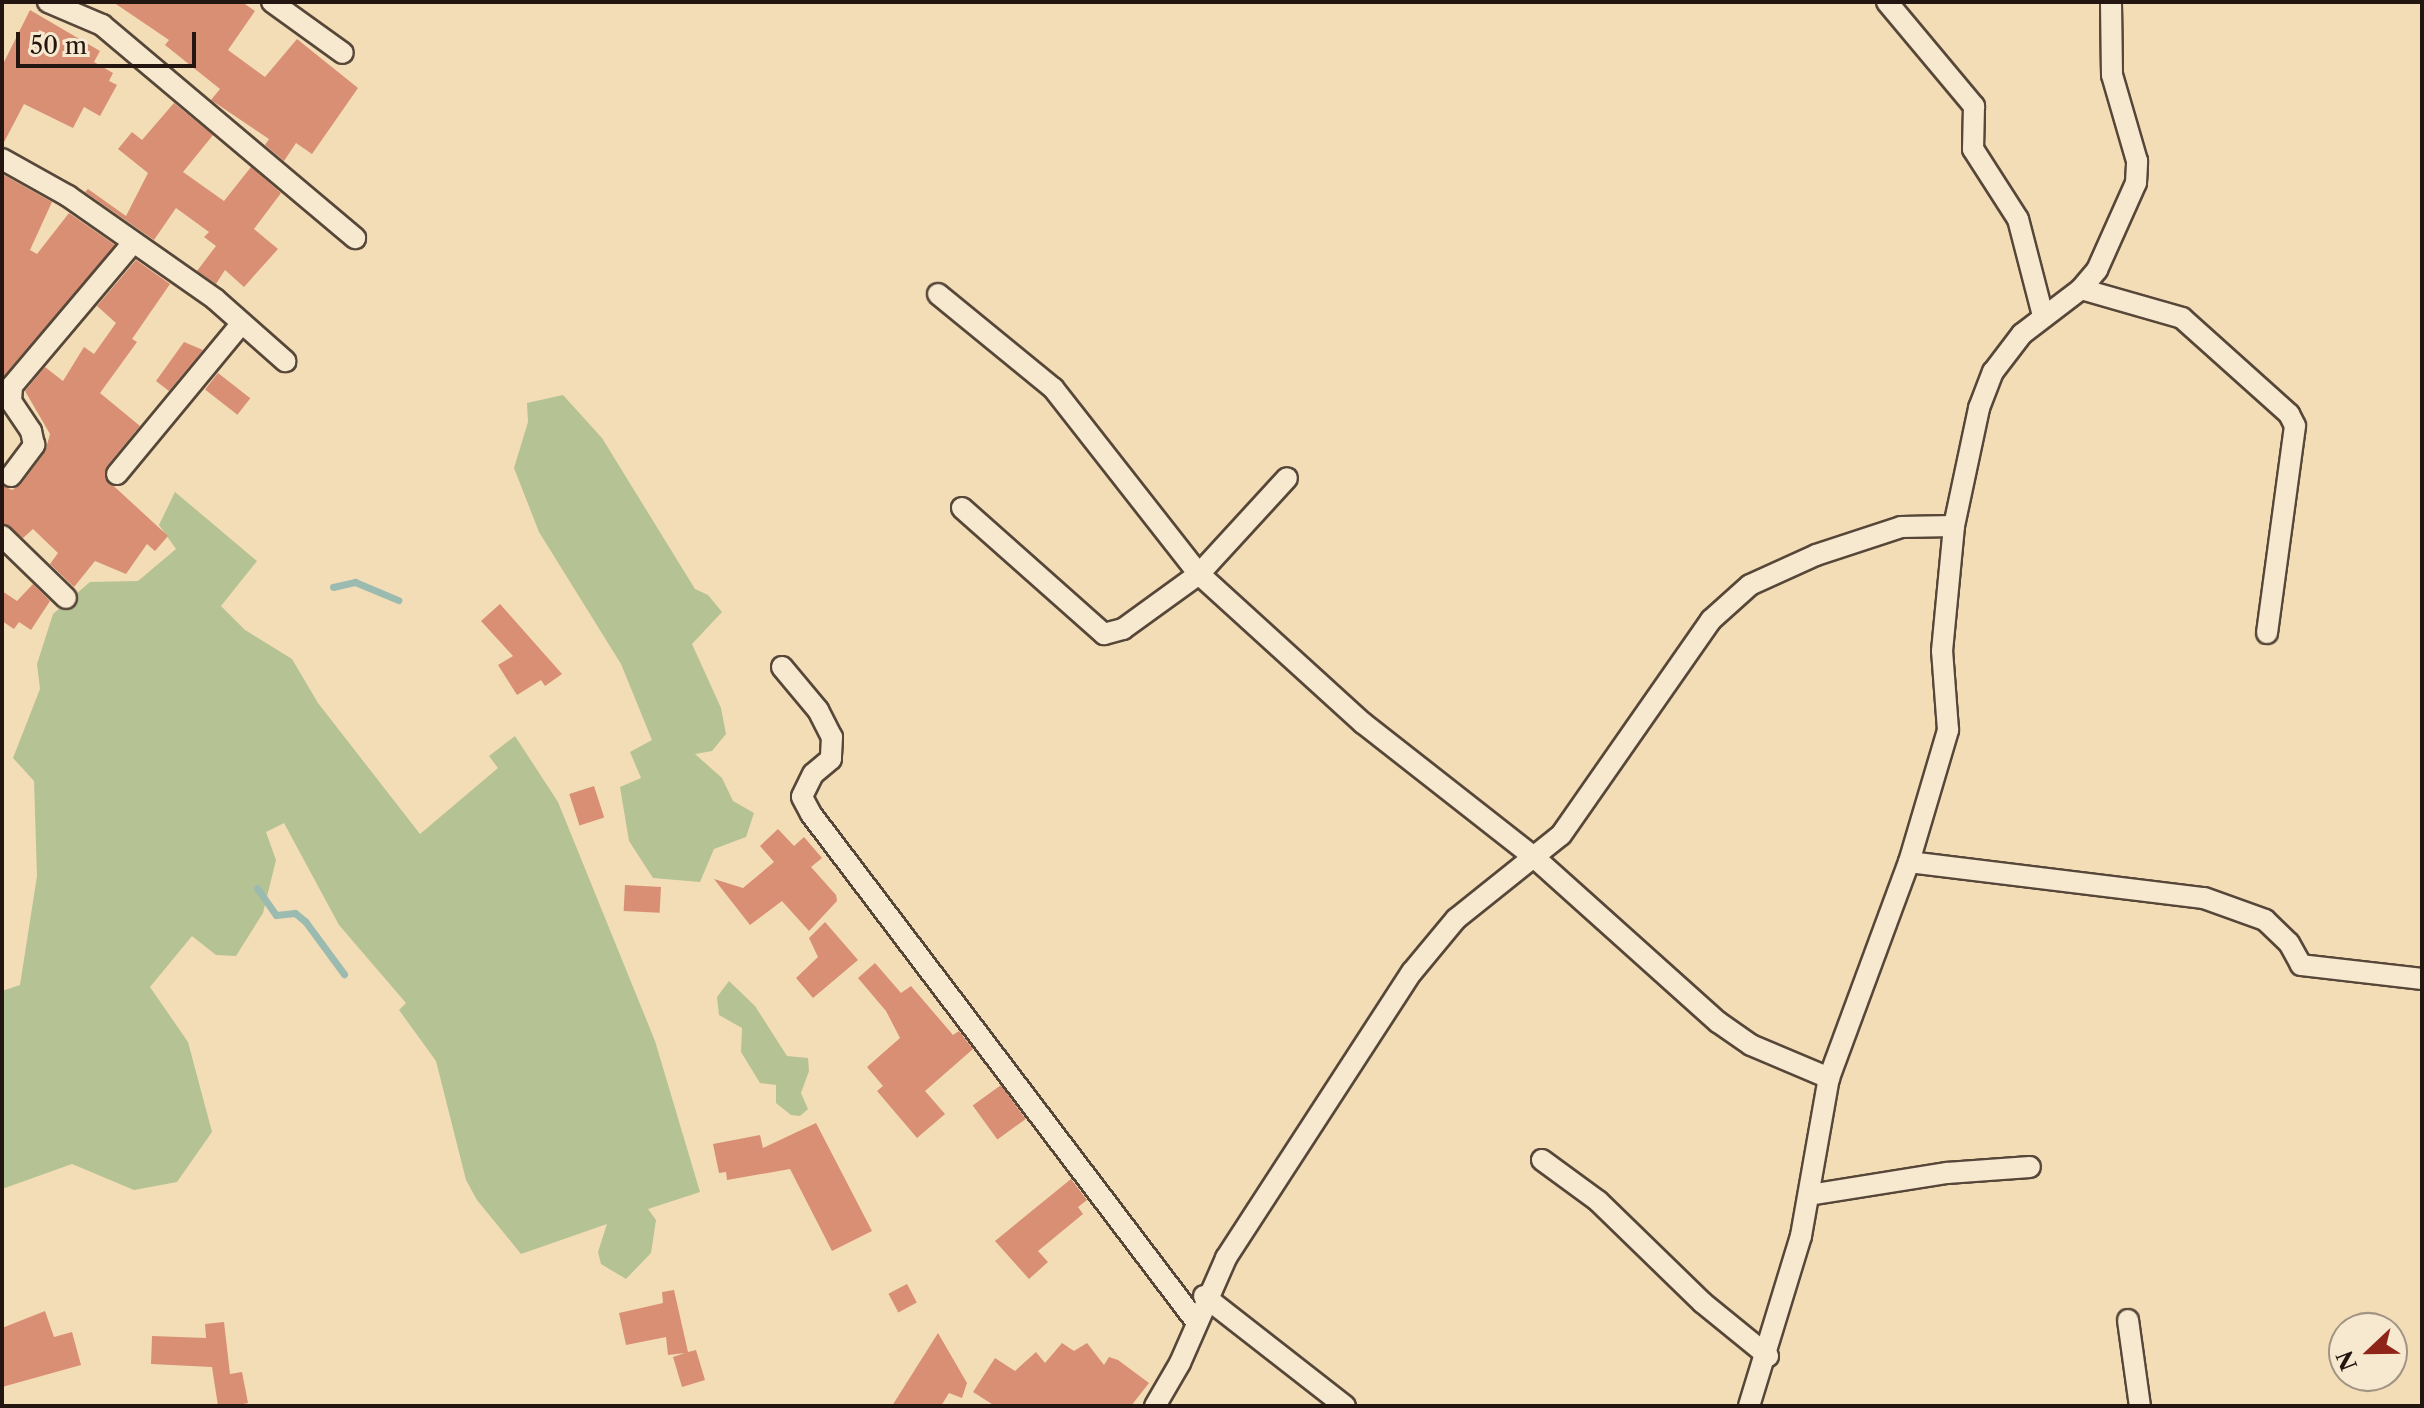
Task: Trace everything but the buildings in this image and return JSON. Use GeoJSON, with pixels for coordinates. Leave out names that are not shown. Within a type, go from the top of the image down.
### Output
{"type":"FeatureCollection","features":[{"type":"Feature","properties":{"kind":"street"},"geometry":{"type":"LineString","coordinates":[[48,2],[102,25],[355,238]]}},
{"type":"Feature","properties":{"kind":"street"},"geometry":{"type":"LineString","coordinates":[[272,2],[343,53]]}},
{"type":"Feature","properties":{"kind":"street"},"geometry":{"type":"LineString","coordinates":[[1887,2],[1974,106],[1969,138],[2018,219],[2043,316]]}},
{"type":"Feature","properties":{"kind":"street"},"geometry":{"type":"LineString","coordinates":[[1749,1406],[1768,1356],[1809,1195],[1829,1078],[1909,862],[1948,730],[1942,651],[1954,526],[1979,408],[1993,372],[2043,316],[2081,289],[2097,270],[2136,183],[2137,161],[2112,75],[2111,2]]}},
{"type":"Feature","properties":{"kind":"street"},"geometry":{"type":"LineString","coordinates":[[2,159],[68,196],[241,324],[285,361]]}},
{"type":"Feature","properties":{"kind":"street"},"geometry":{"type":"LineString","coordinates":[[11,476],[34,445],[31,431],[11,401],[12,386],[133,243]]}},
{"type":"Feature","properties":{"kind":"street"},"geometry":{"type":"LineString","coordinates":[[2081,289],[2182,318],[2289,414],[2295,426],[2267,633]]}},
{"type":"Feature","properties":{"kind":"street"},"geometry":{"type":"LineString","coordinates":[[938,294],[1053,388],[1199,574],[1363,723],[1535,858],[1718,1022],[1751,1045],[1829,1078]]}},
{"type":"Feature","properties":{"kind":"street"},"geometry":{"type":"LineString","coordinates":[[117,474],[241,324]]}},
{"type":"Feature","properties":{"kind":"street"},"geometry":{"type":"LineString","coordinates":[[962,508],[1104,634],[1123,629],[1199,574],[1287,478]]}},
{"type":"Feature","properties":{"kind":"street"},"geometry":{"type":"LineString","coordinates":[[1155,1406],[1180,1363],[1204,1296],[1245,1227],[1436,939],[1561,835],[1588,801],[1691,645],[1750,585],[1854,541],[1901,527],[1954,526]]}},
{"type":"Feature","properties":{"kind":"street"},"geometry":{"type":"LineString","coordinates":[[2,536],[66,598]]}},
{"type":"Feature","properties":{"kind":"street"},"geometry":{"type":"LineString","coordinates":[[782,667],[818,710],[832,737],[831,759],[813,774],[802,797],[811,814],[1195,1320]]}},
{"type":"Feature","properties":{"kind":"street"},"geometry":{"type":"LineString","coordinates":[[1909,862],[2204,898],[2265,920],[2289,943],[2301,965],[2422,979]]}},
{"type":"Feature","properties":{"kind":"street"},"geometry":{"type":"LineString","coordinates":[[1542,1160],[1598,1201],[1703,1303],[1768,1356]]}},
{"type":"Feature","properties":{"kind":"street"},"geometry":{"type":"LineString","coordinates":[[1809,1195],[1947,1173],[2030,1167]]}},
{"type":"Feature","properties":{"kind":"street"},"geometry":{"type":"LineString","coordinates":[[1204,1296],[1345,1406]]}},
{"type":"Feature","properties":{"kind":"street"},"geometry":{"type":"LineString","coordinates":[[2128,1320],[2140,1406]]}},
{"type":"Feature","properties":{"kind":"green space"},"geometry":{"type":"Polygon","coordinates":[[[563,395],[602,438],[695,589],[708,595],[722,612],[692,644],[721,708],[726,734],[712,751],[695,754],[722,778],[733,801],[754,813],[746,837],[714,849],[700,882],[653,878],[629,841],[620,787],[641,778],[630,752],[652,740],[621,664],[539,532],[514,468],[528,422],[527,403],[563,395]]]}},
{"type":"Feature","properties":{"kind":"green space"},"geometry":{"type":"Polygon","coordinates":[[[175,492],[257,561],[221,606],[245,630],[292,659],[318,703],[420,834],[498,768],[489,756],[515,736],[558,802],[655,1041],[700,1192],[648,1209],[656,1220],[651,1253],[626,1279],[601,1264],[598,1252],[607,1224],[521,1254],[477,1200],[466,1180],[436,1061],[399,1010],[406,1003],[339,925],[284,823],[266,832],[276,860],[263,913],[236,956],[216,955],[192,936],[150,987],[188,1042],[212,1132],[177,1182],[134,1190],[72,1164],[2,1189],[2,991],[20,985],[37,876],[34,781],[13,758],[40,689],[37,664],[53,614],[90,582],[138,581],[176,549],[159,525],[175,492]]]}},
{"type":"Feature","properties":{"kind":"green space"},"geometry":{"type":"Polygon","coordinates":[[[729,981],[755,1006],[787,1056],[808,1058],[809,1071],[801,1093],[808,1109],[800,1116],[791,1115],[776,1103],[776,1085],[760,1083],[741,1052],[742,1028],[719,1015],[717,997],[729,981]]]}},
{"type":"Feature","properties":{"kind":"waterway"},"geometry":{"type":"LineString","coordinates":[[333,587],[355,582],[398,600]]}},
{"type":"Feature","properties":{"kind":"waterway"},"geometry":{"type":"LineString","coordinates":[[257,888],[276,915],[295,913],[305,921],[344,974]]}}]}
